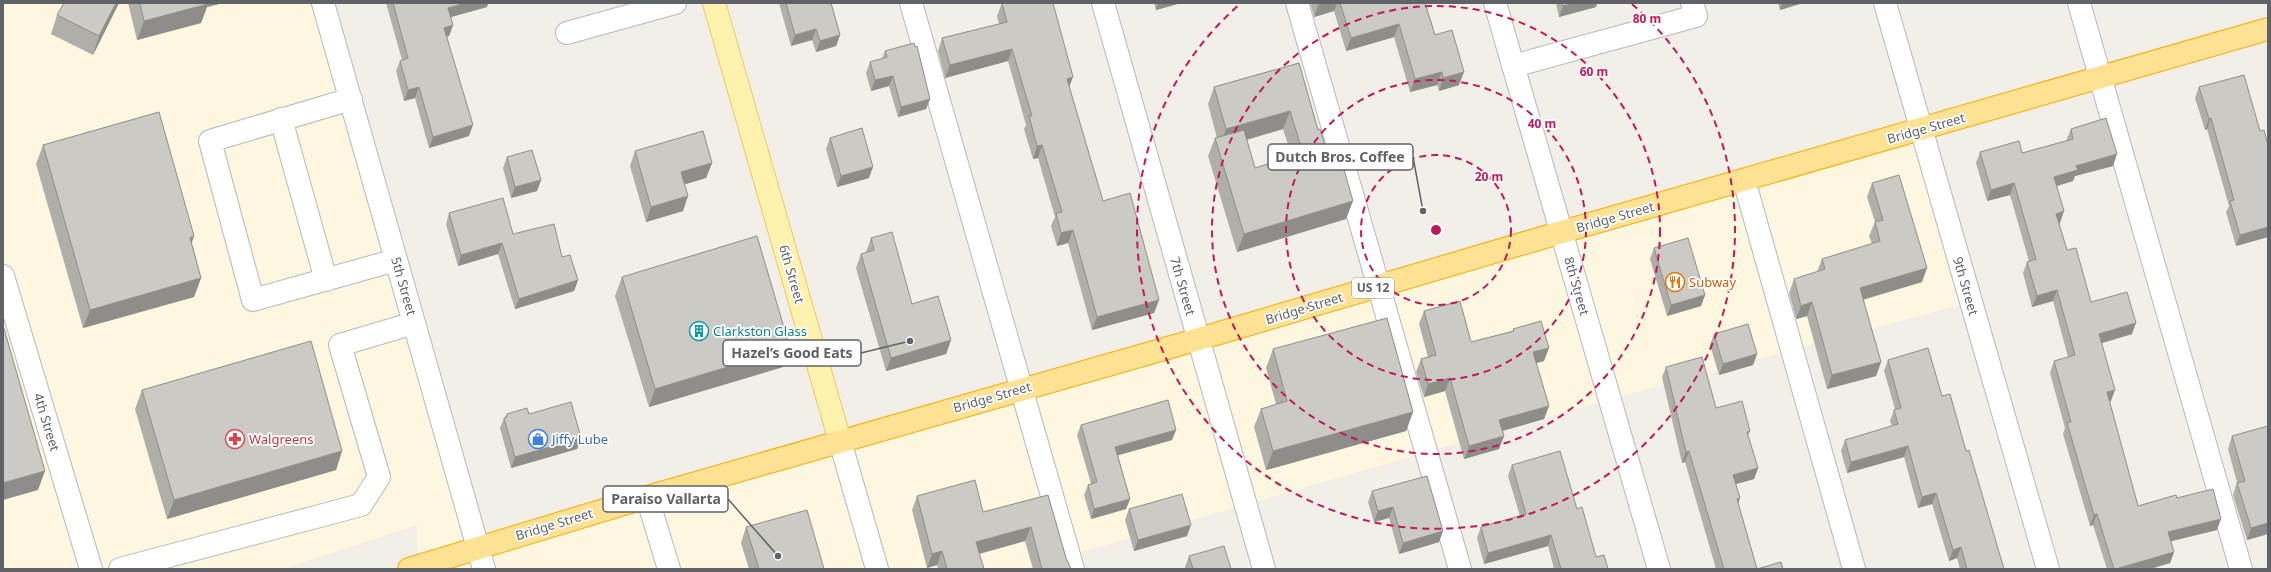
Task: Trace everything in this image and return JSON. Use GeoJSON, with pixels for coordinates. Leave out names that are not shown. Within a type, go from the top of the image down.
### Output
{"type":"FeatureCollection","features":[{"type":"Feature","properties":{"kind":"highway","name":"Bridge Street"},"geometry":{"type":"LineString","coordinates":[[409,569],[647,497],[2268,29]]}},
{"type":"Feature","properties":{"kind":"main road","name":"6th Street"},"geometry":{"type":"LineString","coordinates":[[714,3],[840,441]]}},
{"type":"Feature","properties":{"kind":"street","name":"5th Street"},"geometry":{"type":"LineString","coordinates":[[323,3],[484,569]]}},
{"type":"Feature","properties":{"kind":"street"},"geometry":{"type":"LineString","coordinates":[[567,33],[675,3]]}},
{"type":"Feature","properties":{"kind":"street"},"geometry":{"type":"LineString","coordinates":[[911,3],[1073,569]]}},
{"type":"Feature","properties":{"kind":"street","name":"7th Street"},"geometry":{"type":"LineString","coordinates":[[1103,3],[1264,569]]}},
{"type":"Feature","properties":{"kind":"street"},"geometry":{"type":"LineString","coordinates":[[1297,3],[1460,569]]}},
{"type":"Feature","properties":{"kind":"street","name":"8th Street"},"geometry":{"type":"LineString","coordinates":[[1495,3],[1659,569]]}},
{"type":"Feature","properties":{"kind":"street"},"geometry":{"type":"LineString","coordinates":[[1513,66],[1696,16],[1692,3]]}},
{"type":"Feature","properties":{"kind":"street","name":"9th Street"},"geometry":{"type":"LineString","coordinates":[[1885,3],[2048,569]]}},
{"type":"Feature","properties":{"kind":"street"},"geometry":{"type":"LineString","coordinates":[[2078,3],[2241,569]]}},
{"type":"Feature","properties":{"kind":"street"},"geometry":{"type":"LineString","coordinates":[[351,99],[210,141],[254,300],[396,260]]}},
{"type":"Feature","properties":{"kind":"street"},"geometry":{"type":"LineString","coordinates":[[281,119],[326,280]]}},
{"type":"Feature","properties":{"kind":"street"},"geometry":{"type":"LineString","coordinates":[[1744,180],[1854,569]]}},
{"type":"Feature","properties":{"kind":"street","name":"4th Street"},"geometry":{"type":"LineString","coordinates":[[3,276],[91,569]]}},
{"type":"Feature","properties":{"kind":"street"},"geometry":{"type":"LineString","coordinates":[[120,569],[361,505],[379,477],[340,345],[414,323]]}},
{"type":"Feature","properties":{"kind":"street","name":"6th Street"},"geometry":{"type":"LineString","coordinates":[[840,441],[877,569]]}},
{"type":"Feature","properties":{"kind":"street"},"geometry":{"type":"LineString","coordinates":[[647,497],[668,569]]}},
{"type":"Feature","properties":{"kind":"shaded area"},"geometry":{"type":"Polygon","coordinates":[[[3,3],[323,3],[478,547],[1921,130],[1971,302],[1610,399],[1023,569],[418,569],[417,525],[282,569],[3,569],[3,3]]]}},
{"type":"Feature","properties":{"kind":"building"},"geometry":{"type":"Polygon","coordinates":[[[64,3],[116,3],[99,36],[57,15],[64,3]]]}},
{"type":"Feature","properties":{"kind":"building"},"geometry":{"type":"Polygon","coordinates":[[[140,3],[207,3],[208,4],[144,21],[140,3]]]}},
{"type":"Feature","properties":{"kind":"building"},"geometry":{"type":"Polygon","coordinates":[[[393,3],[466,3],[448,8],[453,25],[444,28],[473,125],[433,137],[419,87],[408,90],[400,61],[408,58],[393,3]]]}},
{"type":"Feature","properties":{"kind":"building"},"geometry":{"type":"Polygon","coordinates":[[[786,3],[831,3],[840,35],[820,41],[816,29],[795,35],[786,3]]]}},
{"type":"Feature","properties":{"kind":"building"},"geometry":{"type":"Polygon","coordinates":[[[1002,3],[1053,3],[1073,77],[1067,79],[1103,201],[1130,193],[1159,300],[1097,317],[1073,230],[1061,233],[1056,213],[1062,212],[1042,145],[1037,146],[1029,116],[1032,116],[1012,49],[950,65],[942,38],[1007,22],[1002,3]]]}},
{"type":"Feature","properties":{"kind":"building"},"geometry":{"type":"Polygon","coordinates":[[[1340,3],[1425,3],[1435,35],[1452,30],[1464,72],[1443,78],[1442,72],[1415,79],[1399,24],[1351,38],[1340,3]]]}},
{"type":"Feature","properties":{"kind":"building"},"geometry":{"type":"Polygon","coordinates":[[[1562,3],[1574,3],[1563,6],[1562,3]]]}},
{"type":"Feature","properties":{"kind":"building"},"geometry":{"type":"Polygon","coordinates":[[[914,43],[915,47],[917,46],[930,99],[901,107],[893,76],[875,80],[870,62],[887,57],[885,51],[914,43]]]}},
{"type":"Feature","properties":{"kind":"building"},"geometry":{"type":"Polygon","coordinates":[[[1299,63],[1318,130],[1320,129],[1326,149],[1337,145],[1353,201],[1244,234],[1215,138],[1244,130],[1255,168],[1303,153],[1290,111],[1226,129],[1214,87],[1299,63]]]}},
{"type":"Feature","properties":{"kind":"building"},"geometry":{"type":"Polygon","coordinates":[[[2244,75],[2260,131],[2264,130],[2268,145],[2268,227],[2240,235],[2230,201],[2234,200],[2211,118],[2209,119],[2199,87],[2244,75]]]}},
{"type":"Feature","properties":{"kind":"building"},"geometry":{"type":"Polygon","coordinates":[[[159,112],[194,236],[190,238],[201,278],[90,310],[43,145],[159,112]]]}},
{"type":"Feature","properties":{"kind":"building"},"geometry":{"type":"Polygon","coordinates":[[[2106,118],[2117,154],[2076,166],[2078,170],[2054,177],[2064,211],[2056,214],[2067,250],[2076,248],[2091,302],[2127,292],[2136,323],[2099,334],[2115,390],[2107,392],[2138,506],[2176,495],[2177,498],[2213,489],[2221,519],[2168,532],[2174,552],[2116,569],[2114,569],[2097,514],[2094,515],[2067,423],[2071,422],[2054,361],[2075,355],[2057,290],[2037,296],[2027,262],[2036,259],[2014,183],[1991,190],[1980,152],[2019,141],[2022,153],[2073,139],[2071,129],[2106,118]]]}},
{"type":"Feature","properties":{"kind":"building"},"geometry":{"type":"Polygon","coordinates":[[[862,128],[873,167],[841,176],[830,138],[862,128]]]}},
{"type":"Feature","properties":{"kind":"building"},"geometry":{"type":"Polygon","coordinates":[[[703,131],[712,163],[681,172],[688,196],[651,207],[635,151],[703,131]]]}},
{"type":"Feature","properties":{"kind":"building"},"geometry":{"type":"Polygon","coordinates":[[[532,150],[541,180],[515,187],[507,157],[532,150]]]}},
{"type":"Feature","properties":{"kind":"building"},"geometry":{"type":"Polygon","coordinates":[[[1899,175],[1927,268],[1860,288],[1881,362],[1832,375],[1812,302],[1801,306],[1794,279],[1825,269],[1822,259],[1880,241],[1875,222],[1883,220],[1872,183],[1899,175]]]}},
{"type":"Feature","properties":{"kind":"building"},"geometry":{"type":"Polygon","coordinates":[[[503,198],[513,234],[554,224],[562,257],[570,255],[578,280],[519,299],[502,243],[461,255],[449,213],[503,198]]]}},
{"type":"Feature","properties":{"kind":"building"},"geometry":{"type":"Polygon","coordinates":[[[892,232],[912,304],[938,296],[951,340],[891,358],[861,254],[874,250],[871,238],[892,232]]]}},
{"type":"Feature","properties":{"kind":"building","name":"Clarkston Glass"},"geometry":{"type":"Polygon","coordinates":[[[757,236],[790,348],[655,389],[622,277],[757,236]]]}},
{"type":"Feature","properties":{"kind":"building","name":"Subway"},"geometry":{"type":"Polygon","coordinates":[[[1688,238],[1705,295],[1671,305],[1654,248],[1688,238]]]}},
{"type":"Feature","properties":{"kind":"building"},"geometry":{"type":"Polygon","coordinates":[[[1460,301],[1471,342],[1514,331],[1513,329],[1541,321],[1549,348],[1533,352],[1549,406],[1499,420],[1504,436],[1469,446],[1450,378],[1428,384],[1421,359],[1436,355],[1424,311],[1460,301]]]}},
{"type":"Feature","properties":{"kind":"building"},"geometry":{"type":"Polygon","coordinates":[[[1387,318],[1413,412],[1273,451],[1261,409],[1287,401],[1273,349],[1387,318]]]}},
{"type":"Feature","properties":{"kind":"building"},"geometry":{"type":"Polygon","coordinates":[[[1748,324],[1757,354],[1723,364],[1714,334],[1748,324]]]}},
{"type":"Feature","properties":{"kind":"building"},"geometry":{"type":"Polygon","coordinates":[[[3,325],[45,471],[3,483],[3,325]]]}},
{"type":"Feature","properties":{"kind":"building","name":"Walgreens"},"geometry":{"type":"Polygon","coordinates":[[[311,341],[342,451],[174,500],[142,390],[311,341]]]}},
{"type":"Feature","properties":{"kind":"building"},"geometry":{"type":"Polygon","coordinates":[[[1928,348],[1942,396],[1950,394],[1966,451],[1969,450],[2004,569],[1967,569],[1961,547],[1953,550],[1936,493],[1922,497],[1908,446],[1851,462],[1845,440],[1898,424],[1894,410],[1901,408],[1888,360],[1928,348]]]}},
{"type":"Feature","properties":{"kind":"building"},"geometry":{"type":"Polygon","coordinates":[[[1702,357],[1716,408],[1742,401],[1750,431],[1747,432],[1758,468],[1733,475],[1740,498],[1737,499],[1757,569],[1724,569],[1689,451],[1686,452],[1666,367],[1702,357]]]}},
{"type":"Feature","properties":{"kind":"building"},"geometry":{"type":"Polygon","coordinates":[[[1168,400],[1176,430],[1115,447],[1130,499],[1094,509],[1088,485],[1097,482],[1081,425],[1168,400]]]}},
{"type":"Feature","properties":{"kind":"building","name":"Jiffy Lube"},"geometry":{"type":"Polygon","coordinates":[[[571,402],[581,438],[515,457],[504,418],[507,417],[507,414],[527,408],[529,414],[571,402]]]}},
{"type":"Feature","properties":{"kind":"building"},"geometry":{"type":"Polygon","coordinates":[[[2268,426],[2268,523],[2251,528],[2237,483],[2245,481],[2232,436],[2268,426]]]}},
{"type":"Feature","properties":{"kind":"building"},"geometry":{"type":"Polygon","coordinates":[[[1560,451],[1577,509],[1582,507],[1596,557],[1604,555],[1608,569],[1561,569],[1551,535],[1488,553],[1481,527],[1526,514],[1512,465],[1560,451]]]}},
{"type":"Feature","properties":{"kind":"building"},"geometry":{"type":"Polygon","coordinates":[[[1427,476],[1443,531],[1403,543],[1393,507],[1378,511],[1372,491],[1427,476]]]}},
{"type":"Feature","properties":{"kind":"building"},"geometry":{"type":"Polygon","coordinates":[[[975,480],[983,512],[1048,495],[1066,558],[1071,569],[1042,569],[1031,527],[976,542],[984,569],[947,569],[942,551],[932,554],[917,496],[975,480]]]}},
{"type":"Feature","properties":{"kind":"building"},"geometry":{"type":"Polygon","coordinates":[[[1182,494],[1191,525],[1138,540],[1129,509],[1182,494]]]}},
{"type":"Feature","properties":{"kind":"building"},"geometry":{"type":"Polygon","coordinates":[[[807,510],[824,569],[759,569],[746,527],[807,510]]]}},
{"type":"Feature","properties":{"kind":"building"},"geometry":{"type":"Polygon","coordinates":[[[1224,546],[1231,569],[1193,569],[1189,556],[1224,546]]]}},
{"type":"Feature","properties":{"kind":"building"},"geometry":{"type":"Polygon","coordinates":[[[1781,562],[1783,569],[1757,569],[1781,562]]]}},
{"type":"Feature","properties":{"kind":"place","name":"Dutch Bros. Coffee"},"geometry":{"type":"Point","coordinates":[1423,211]}},
{"type":"Feature","properties":{"kind":"place","name":"Subway"},"geometry":{"type":"Point","coordinates":[1675,282]}},
{"type":"Feature","properties":{"kind":"place","name":"Clarkston Glass"},"geometry":{"type":"Point","coordinates":[699,331]}},
{"type":"Feature","properties":{"kind":"place","name":"Hazel’s Good Eats"},"geometry":{"type":"Point","coordinates":[910,341]}},
{"type":"Feature","properties":{"kind":"place","name":"Walgreens"},"geometry":{"type":"Point","coordinates":[235,439]}},
{"type":"Feature","properties":{"kind":"place","name":"Jiffy Lube"},"geometry":{"type":"Point","coordinates":[538,439]}},
{"type":"Feature","properties":{"kind":"place","name":"Paraiso Vallarta"},"geometry":{"type":"Point","coordinates":[778,556]}}]}
